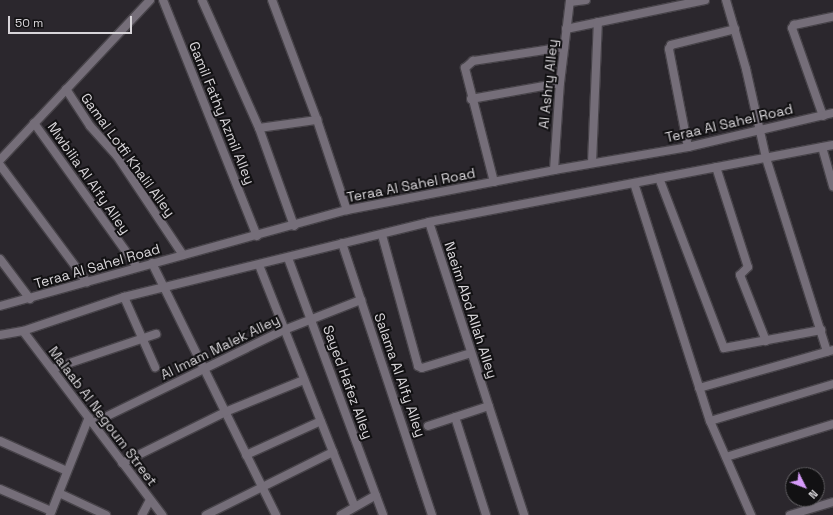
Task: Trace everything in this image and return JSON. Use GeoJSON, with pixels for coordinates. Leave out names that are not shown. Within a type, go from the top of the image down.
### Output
{"type":"FeatureCollection","features":[{"type":"Feature","properties":{"kind":"street"},"geometry":{"type":"LineString","coordinates":[[0,160],[150,0]]}},
{"type":"Feature","properties":{"kind":"street","name":"Gamil Fathy Azmil Alley"},"geometry":{"type":"LineString","coordinates":[[163,0],[257,236]]}},
{"type":"Feature","properties":{"kind":"street"},"geometry":{"type":"LineString","coordinates":[[202,0],[258,128],[294,226]]}},
{"type":"Feature","properties":{"kind":"street"},"geometry":{"type":"LineString","coordinates":[[272,0],[317,120],[347,210]]}},
{"type":"Feature","properties":{"kind":"street"},"geometry":{"type":"LineString","coordinates":[[570,1],[586,0]]}},
{"type":"Feature","properties":{"kind":"street"},"geometry":{"type":"LineString","coordinates":[[566,29],[704,0]]}},
{"type":"Feature","properties":{"kind":"street"},"geometry":{"type":"LineString","coordinates":[[699,388],[830,351],[820,330],[766,158],[761,128],[726,0]]}},
{"type":"Feature","properties":{"kind":"street","name":"Al Ashry Alley"},"geometry":{"type":"LineString","coordinates":[[554,170],[560,83],[570,1]]}},
{"type":"Feature","properties":{"kind":"street"},"geometry":{"type":"LineString","coordinates":[[823,116],[792,27],[833,17]]}},
{"type":"Feature","properties":{"kind":"street"},"geometry":{"type":"LineString","coordinates":[[592,163],[598,22]]}},
{"type":"Feature","properties":{"kind":"street"},"geometry":{"type":"LineString","coordinates":[[688,147],[669,49],[671,45],[735,29]]}},
{"type":"Feature","properties":{"kind":"street"},"geometry":{"type":"LineString","coordinates":[[494,182],[464,72],[467,64],[473,61],[564,47]]}},
{"type":"Feature","properties":{"kind":"street"},"geometry":{"type":"LineString","coordinates":[[471,99],[560,83]]}},
{"type":"Feature","properties":{"kind":"street","name":"Gamal Lotfi Khalil Alley"},"geometry":{"type":"LineString","coordinates":[[66,89],[90,126],[121,162],[183,255]]}},
{"type":"Feature","properties":{"kind":"street","name":"Teraa Al Sahel Road"},"geometry":{"type":"LineString","coordinates":[[0,306],[30,299],[137,267],[294,226],[347,210],[554,170],[688,147],[761,128],[833,113]]}},
{"type":"Feature","properties":{"kind":"street"},"geometry":{"type":"LineString","coordinates":[[258,128],[317,120]]}},
{"type":"Feature","properties":{"kind":"street","name":"Mwbilia Al Alfy Alley"},"geometry":{"type":"LineString","coordinates":[[34,123],[137,267]]}},
{"type":"Feature","properties":{"kind":"street"},"geometry":{"type":"LineString","coordinates":[[0,335],[23,331],[124,297],[288,258],[342,243],[382,235],[429,222],[833,144]]}},
{"type":"Feature","properties":{"kind":"street"},"geometry":{"type":"LineString","coordinates":[[822,147],[833,186]]}},
{"type":"Feature","properties":{"kind":"street"},"geometry":{"type":"LineString","coordinates":[[0,165],[87,282]]}},
{"type":"Feature","properties":{"kind":"street"},"geometry":{"type":"LineString","coordinates":[[716,167],[748,267],[740,275],[766,341]]}},
{"type":"Feature","properties":{"kind":"street"},"geometry":{"type":"LineString","coordinates":[[659,178],[724,348],[820,330]]}},
{"type":"Feature","properties":{"kind":"street"},"geometry":{"type":"LineString","coordinates":[[634,183],[710,421],[750,515]]}},
{"type":"Feature","properties":{"kind":"street","name":"Naeim Abd Allah Alley"},"geometry":{"type":"LineString","coordinates":[[429,222],[524,515]]}},
{"type":"Feature","properties":{"kind":"street"},"geometry":{"type":"LineString","coordinates":[[382,235],[418,366],[422,368],[472,353]]}},
{"type":"Feature","properties":{"kind":"street","name":"Salama Al Alfy Alley"},"geometry":{"type":"LineString","coordinates":[[342,243],[432,515]]}},
{"type":"Feature","properties":{"kind":"street","name":"Sayed Hafez Alley"},"geometry":{"type":"LineString","coordinates":[[288,258],[383,515]]}},
{"type":"Feature","properties":{"kind":"street"},"geometry":{"type":"LineString","coordinates":[[0,259],[30,299]]}},
{"type":"Feature","properties":{"kind":"street"},"geometry":{"type":"LineString","coordinates":[[152,263],[276,515]]}},
{"type":"Feature","properties":{"kind":"street"},"geometry":{"type":"LineString","coordinates":[[259,265],[355,507]]}},
{"type":"Feature","properties":{"kind":"street"},"geometry":{"type":"LineString","coordinates":[[124,297],[154,367]]}},
{"type":"Feature","properties":{"kind":"street","name":"Al Imam Malek Alley"},"geometry":{"type":"LineString","coordinates":[[91,420],[204,369],[284,330],[361,300]]}},
{"type":"Feature","properties":{"kind":"street","name":"Malaab Al Negoum Street"},"geometry":{"type":"LineString","coordinates":[[23,331],[162,515]]}},
{"type":"Feature","properties":{"kind":"street"},"geometry":{"type":"LineString","coordinates":[[52,369],[156,334]]}},
{"type":"Feature","properties":{"kind":"street"},"geometry":{"type":"LineString","coordinates":[[122,463],[225,412],[304,380]]}},
{"type":"Feature","properties":{"kind":"street"},"geometry":{"type":"LineString","coordinates":[[710,421],[833,384]]}},
{"type":"Feature","properties":{"kind":"street"},"geometry":{"type":"LineString","coordinates":[[428,426],[489,406]]}},
{"type":"Feature","properties":{"kind":"street"},"geometry":{"type":"LineString","coordinates":[[455,417],[486,515]]}},
{"type":"Feature","properties":{"kind":"street"},"geometry":{"type":"LineString","coordinates":[[0,489],[50,513],[91,420]]}},
{"type":"Feature","properties":{"kind":"street"},"geometry":{"type":"LineString","coordinates":[[246,455],[321,421]]}},
{"type":"Feature","properties":{"kind":"street"},"geometry":{"type":"LineString","coordinates":[[726,457],[833,424]]}},
{"type":"Feature","properties":{"kind":"street"},"geometry":{"type":"LineString","coordinates":[[0,441],[67,472]]}},
{"type":"Feature","properties":{"kind":"street"},"geometry":{"type":"LineString","coordinates":[[206,515],[333,452]]}},
{"type":"Feature","properties":{"kind":"street"},"geometry":{"type":"LineString","coordinates":[[58,493],[106,515]]}},
{"type":"Feature","properties":{"kind":"street"},"geometry":{"type":"LineString","coordinates":[[341,515],[376,494]]}},
{"type":"Feature","properties":{"kind":"street"},"geometry":{"type":"LineString","coordinates":[[142,515],[150,500]]}},
{"type":"Feature","properties":{"kind":"street"},"geometry":{"type":"LineString","coordinates":[[790,515],[833,502]]}}]}
